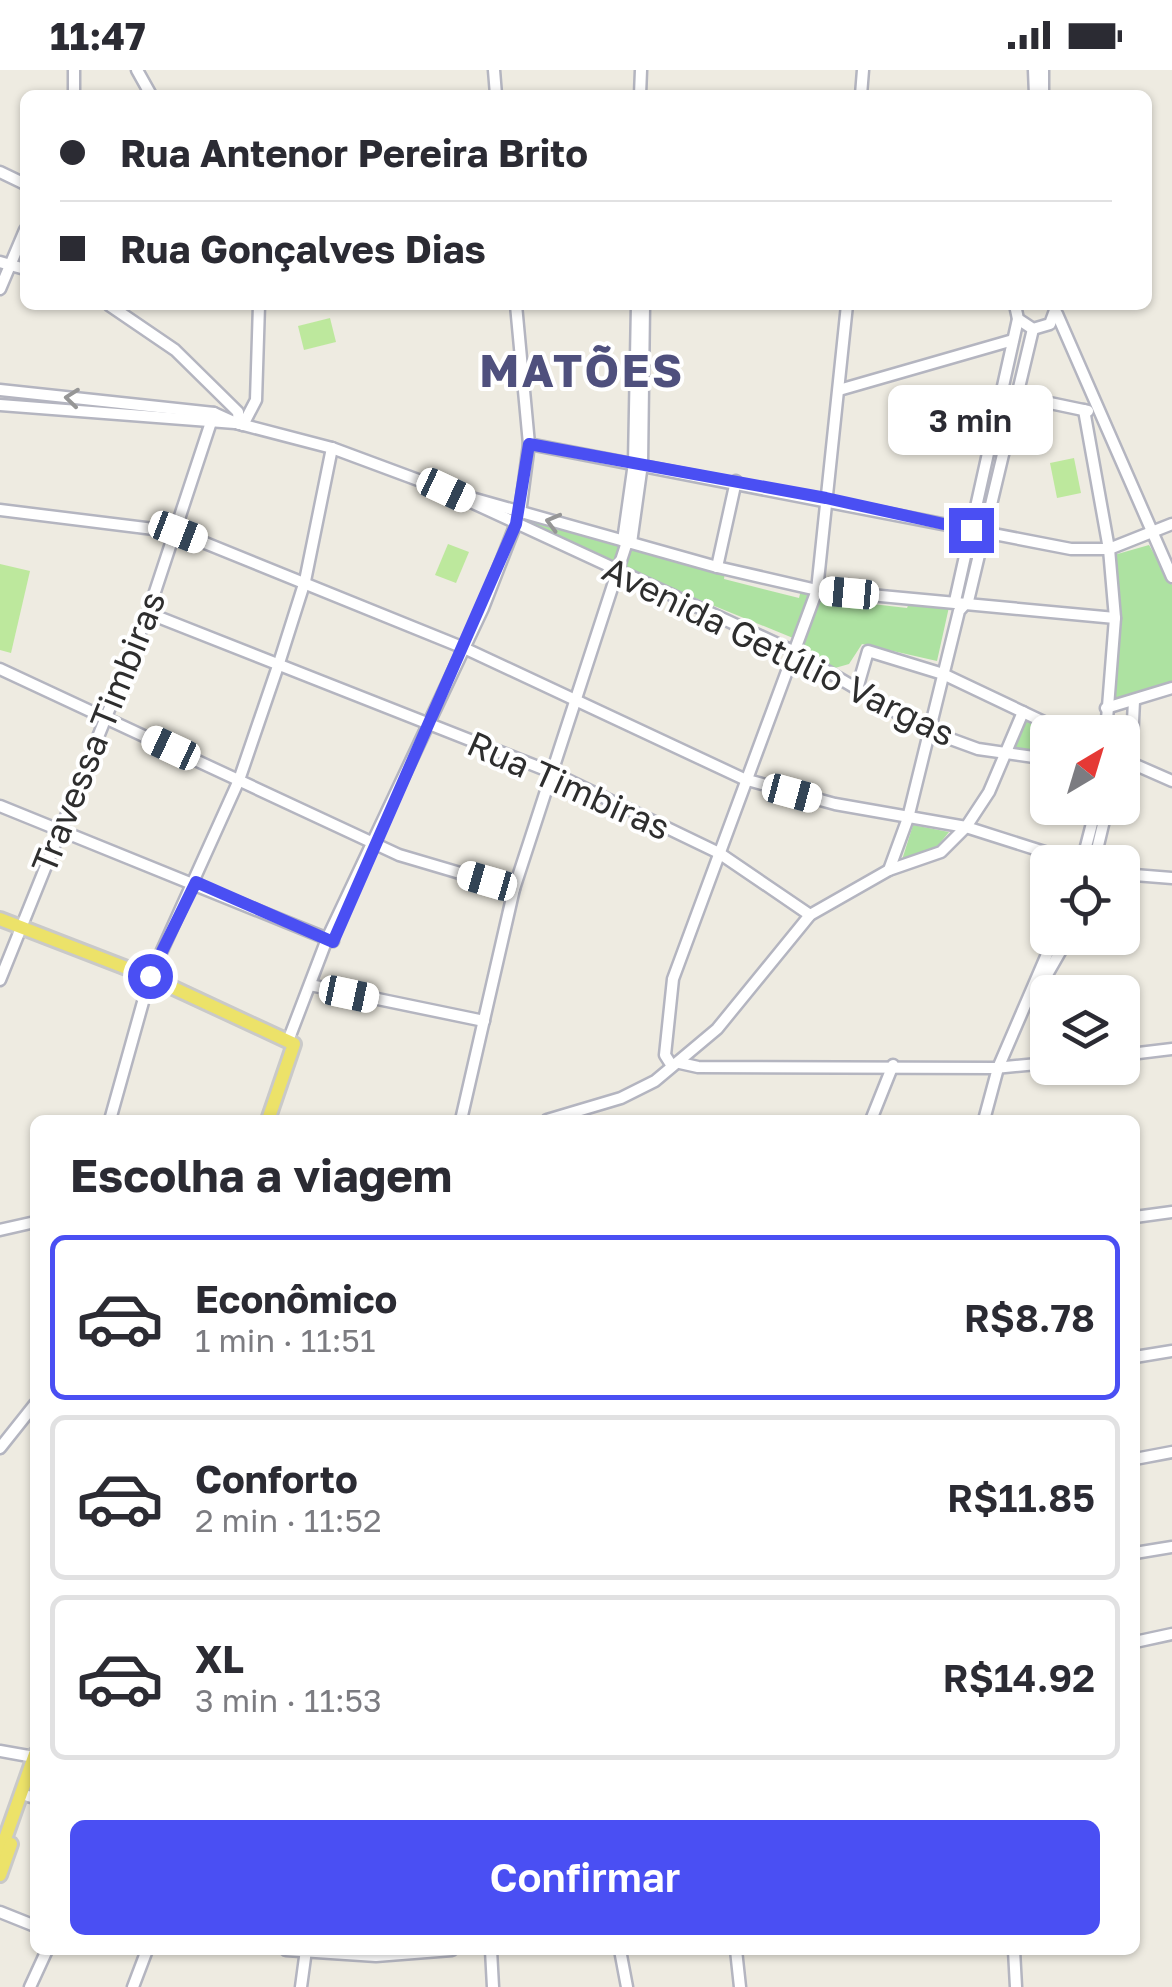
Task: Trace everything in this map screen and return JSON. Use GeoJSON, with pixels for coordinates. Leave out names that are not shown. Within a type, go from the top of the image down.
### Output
{"type":"FeatureCollection","features":[{"type":"Feature","properties":{"kind":"main road"},"geometry":{"type":"LineString","coordinates":[[0,919],[150,976],[291,1042],[266,1115]]}},
{"type":"Feature","properties":{"kind":"main road"},"geometry":{"type":"LineString","coordinates":[[0,1852],[30,1770]]}},
{"type":"Feature","properties":{"kind":"main road"},"geometry":{"type":"LineString","coordinates":[[0,1875],[30,1803]]}},
{"type":"Feature","properties":{"kind":"street"},"geometry":{"type":"LineString","coordinates":[[0,289],[4,263],[20,238]]}},
{"type":"Feature","properties":{"kind":"street"},"geometry":{"type":"LineString","coordinates":[[116,310],[176,350],[238,412],[239,424]]}},
{"type":"Feature","properties":{"kind":"street"},"geometry":{"type":"LineString","coordinates":[[239,424],[256,400],[259,310]]}},
{"type":"Feature","properties":{"kind":"street"},"geometry":{"type":"LineString","coordinates":[[291,1042],[330,940],[464,648],[518,519],[529,444],[516,310]]}},
{"type":"Feature","properties":{"kind":"street"},"geometry":{"type":"LineString","coordinates":[[462,1115],[514,889],[627,542],[638,463],[641,310]]}},
{"type":"Feature","properties":{"kind":"street"},"geometry":{"type":"LineString","coordinates":[[847,310],[817,590],[744,778],[673,978],[665,1056],[676,1064],[698,1067],[1030,1065]]}},
{"type":"Feature","properties":{"kind":"street"},"geometry":{"type":"LineString","coordinates":[[889,870],[908,818],[942,674],[1018,319],[1016,310]]}},
{"type":"Feature","properties":{"kind":"street"},"geometry":{"type":"LineString","coordinates":[[1033,329],[1050,324],[1057,310]]}},
{"type":"Feature","properties":{"kind":"street"},"geometry":{"type":"LineString","coordinates":[[1057,310],[1151,536],[1172,577]]}},
{"type":"Feature","properties":{"kind":"street"},"geometry":{"type":"LineString","coordinates":[[1018,319],[1033,329]]}},
{"type":"Feature","properties":{"kind":"street"},"geometry":{"type":"LineString","coordinates":[[968,601],[1033,329]]}},
{"type":"Feature","properties":{"kind":"street"},"geometry":{"type":"LineString","coordinates":[[839,390],[1012,340]]}},
{"type":"Feature","properties":{"kind":"street"},"geometry":{"type":"LineString","coordinates":[[0,390],[132,404],[239,424],[332,448],[518,519],[817,590],[957,606],[968,601],[1114,618]]}},
{"type":"Feature","properties":{"kind":"street"},"geometry":{"type":"LineString","coordinates":[[1001,392],[1100,412]]}},
{"type":"Feature","properties":{"kind":"street"},"geometry":{"type":"LineString","coordinates":[[130,418],[132,404]]}},
{"type":"Feature","properties":{"kind":"street"},"geometry":{"type":"LineString","coordinates":[[0,405],[130,418],[214,419]]}},
{"type":"Feature","properties":{"kind":"street"},"geometry":{"type":"LineString","coordinates":[[1084,410],[1109,549],[1114,618],[1106,715]]}},
{"type":"Feature","properties":{"kind":"street","name":"Travessa Timbiras"},"geometry":{"type":"LineString","coordinates":[[0,980],[103,716],[148,613],[214,419]]}},
{"type":"Feature","properties":{"kind":"street"},"geometry":{"type":"LineString","coordinates":[[529,444],[826,498],[1071,549],[1109,549],[1151,536],[1172,524]]}},
{"type":"Feature","properties":{"kind":"street"},"geometry":{"type":"LineString","coordinates":[[111,1115],[150,976],[196,882],[239,780],[279,664],[305,581],[332,448]]}},
{"type":"Feature","properties":{"kind":"street"},"geometry":{"type":"LineString","coordinates":[[717,567],[736,481]]}},
{"type":"Feature","properties":{"kind":"street"},"geometry":{"type":"LineString","coordinates":[[0,510],[178,532],[464,648],[744,778],[835,804],[966,827],[1030,847]]}},
{"type":"Feature","properties":{"kind":"street","name":"Avenida Getúlio Vargas"},"geometry":{"type":"LineString","coordinates":[[518,519],[795,652],[926,730],[1006,754],[1030,757]]}},
{"type":"Feature","properties":{"kind":"street","name":"Rua Timbiras"},"geometry":{"type":"LineString","coordinates":[[148,613],[551,772],[719,852],[810,915]]}},
{"type":"Feature","properties":{"kind":"street"},"geometry":{"type":"LineString","coordinates":[[857,688],[868,651],[942,674],[1030,715]]}},
{"type":"Feature","properties":{"kind":"street"},"geometry":{"type":"LineString","coordinates":[[0,670],[375,841],[514,889]]}},
{"type":"Feature","properties":{"kind":"street"},"geometry":{"type":"LineString","coordinates":[[1106,708],[1172,688]]}},
{"type":"Feature","properties":{"kind":"street"},"geometry":{"type":"LineString","coordinates":[[1132,715],[1134,701]]}},
{"type":"Feature","properties":{"kind":"street"},"geometry":{"type":"LineString","coordinates":[[565,1115],[621,1098],[656,1081],[731,1014],[810,915],[889,870],[941,852],[966,827],[1006,754],[1023,712]]}},
{"type":"Feature","properties":{"kind":"street"},"geometry":{"type":"LineString","coordinates":[[1140,767],[1172,782]]}},
{"type":"Feature","properties":{"kind":"street"},"geometry":{"type":"LineString","coordinates":[[0,806],[196,882],[330,940]]}},
{"type":"Feature","properties":{"kind":"street"},"geometry":{"type":"LineString","coordinates":[[1140,875],[1172,878]]}},
{"type":"Feature","properties":{"kind":"street"},"geometry":{"type":"LineString","coordinates":[[985,1115],[998,1068],[1047,955]]}},
{"type":"Feature","properties":{"kind":"street"},"geometry":{"type":"LineString","coordinates":[[1027,1004],[1060,955]]}},
{"type":"Feature","properties":{"kind":"street"},"geometry":{"type":"LineString","coordinates":[[313,986],[484,1021]]}},
{"type":"Feature","properties":{"kind":"street"},"geometry":{"type":"LineString","coordinates":[[1140,1053],[1172,1049]]}},
{"type":"Feature","properties":{"kind":"street"},"geometry":{"type":"LineString","coordinates":[[873,1115],[892,1065]]}},
{"type":"Feature","properties":{"kind":"street"},"geometry":{"type":"LineString","coordinates":[[1140,1215],[1172,1212]]}},
{"type":"Feature","properties":{"kind":"street"},"geometry":{"type":"LineString","coordinates":[[0,1230],[30,1223]]}},
{"type":"Feature","properties":{"kind":"street"},"geometry":{"type":"LineString","coordinates":[[1140,1356],[1172,1351]]}},
{"type":"Feature","properties":{"kind":"street"},"geometry":{"type":"LineString","coordinates":[[0,1448],[30,1410]]}},
{"type":"Feature","properties":{"kind":"street"},"geometry":{"type":"LineString","coordinates":[[0,1420],[16,1428]]}},
{"type":"Feature","properties":{"kind":"street"},"geometry":{"type":"LineString","coordinates":[[1140,1458],[1172,1452]]}},
{"type":"Feature","properties":{"kind":"street"},"geometry":{"type":"LineString","coordinates":[[1140,1552],[1172,1547]]}},
{"type":"Feature","properties":{"kind":"street"},"geometry":{"type":"LineString","coordinates":[[1140,1641],[1172,1634]]}},
{"type":"Feature","properties":{"kind":"street"},"geometry":{"type":"LineString","coordinates":[[0,1751],[30,1755]]}},
{"type":"Feature","properties":{"kind":"street"},"geometry":{"type":"LineString","coordinates":[[0,1912],[30,1924]]}},
{"type":"Feature","properties":{"kind":"street"},"geometry":{"type":"LineString","coordinates":[[30,1987],[45,1955]]}},
{"type":"Feature","properties":{"kind":"street"},"geometry":{"type":"LineString","coordinates":[[133,1987],[145,1955]]}},
{"type":"Feature","properties":{"kind":"street"},"geometry":{"type":"LineString","coordinates":[[301,1987],[305,1955]]}},
{"type":"Feature","properties":{"kind":"street"},"geometry":{"type":"LineString","coordinates":[[492,1955],[493,1987]]}},
{"type":"Feature","properties":{"kind":"street"},"geometry":{"type":"LineString","coordinates":[[621,1955],[626,1987]]}},
{"type":"Feature","properties":{"kind":"street"},"geometry":{"type":"LineString","coordinates":[[737,1955],[740,1987]]}},
{"type":"Feature","properties":{"kind":"street"},"geometry":{"type":"LineString","coordinates":[[1014,1955],[1016,1987]]}},
{"type":"Feature","properties":{"kind":"green space"},"geometry":{"type":"Polygon","coordinates":[[[330,318],[336,342],[304,350],[298,326],[330,318]]]}},
{"type":"Feature","properties":{"kind":"green space"},"geometry":{"type":"Polygon","coordinates":[[[1074,458],[1081,493],[1057,498],[1050,463],[1074,458]]]}},
{"type":"Feature","properties":{"kind":"green space"},"geometry":{"type":"Polygon","coordinates":[[[526,519],[624,544],[616,565],[524,525],[526,519]]]}},
{"type":"Feature","properties":{"kind":"green space"},"geometry":{"type":"Polygon","coordinates":[[[448,544],[469,552],[456,583],[435,575],[448,544]]]}},
{"type":"Feature","properties":{"kind":"green space"},"geometry":{"type":"Polygon","coordinates":[[[1149,545],[1172,585],[1172,684],[1117,701],[1112,694],[1120,613],[1114,555],[1149,545]]]}},
{"type":"Feature","properties":{"kind":"green space"},"geometry":{"type":"Polygon","coordinates":[[[632,548],[725,572],[724,579],[799,598],[801,590],[810,594],[793,638],[624,569],[632,548]]]}},
{"type":"Feature","properties":{"kind":"green space"},"geometry":{"type":"Polygon","coordinates":[[[0,564],[30,571],[11,653],[0,650],[0,564]]]}},
{"type":"Feature","properties":{"kind":"green space"},"geometry":{"type":"Polygon","coordinates":[[[830,592],[829,599],[907,608],[910,601],[949,607],[937,661],[862,644],[849,664],[835,668],[801,649],[820,593],[830,592]]]}},
{"type":"Feature","properties":{"kind":"green space"},"geometry":{"type":"Polygon","coordinates":[[[1022,718],[1030,721],[1030,753],[1015,750],[1022,718]]]}},
{"type":"Feature","properties":{"kind":"green space"},"geometry":{"type":"Polygon","coordinates":[[[913,825],[949,832],[932,853],[901,863],[913,825]]]}},
{"type":"Feature","properties":{"kind":"district","name":"MATÕES"},"geometry":{"type":"Point","coordinates":[582,370]}},
{"type":"Feature","properties":{"kind":"route"},"geometry":{"type":"LineString","coordinates":[[150,976],[196,882],[333,942],[376,845],[376,837],[483,608],[520,513],[529,444],[826,498],[971,530]]}}]}
